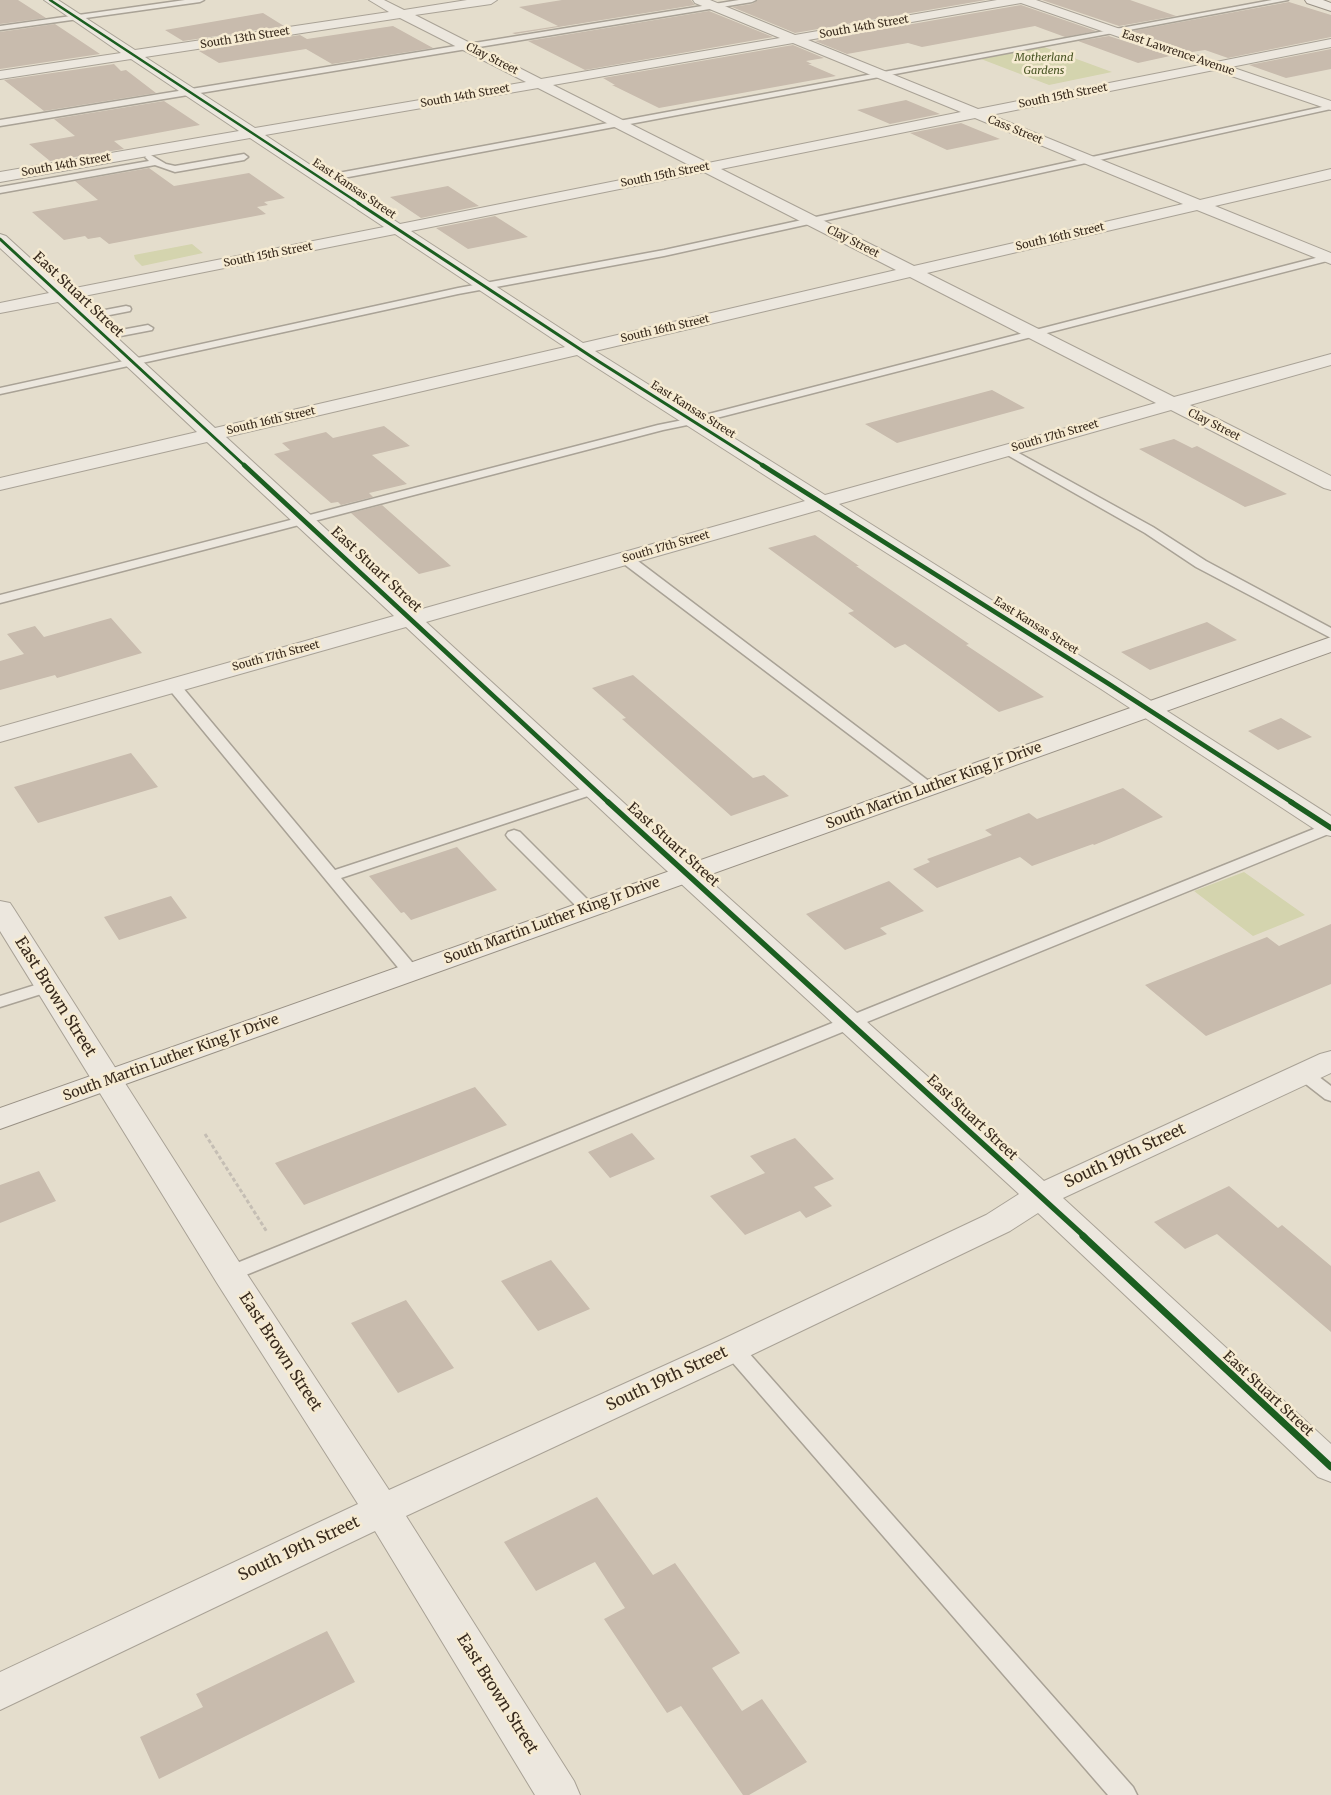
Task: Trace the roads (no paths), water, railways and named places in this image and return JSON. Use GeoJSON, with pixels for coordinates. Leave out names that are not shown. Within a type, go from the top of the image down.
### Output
{"type":"FeatureCollection","features":[{"type":"Feature","properties":{"kind":"street","name":"East Kansas Street"},"geometry":{"type":"LineString","coordinates":[[50,0],[579,349],[1331,827]]}},
{"type":"Feature","properties":{"kind":"street","name":"Clay Street"},"geometry":{"type":"LineString","coordinates":[[375,0],[1331,484]]}},
{"type":"Feature","properties":{"kind":"street","name":"South 13th Street"},"geometry":{"type":"LineString","coordinates":[[0,76],[491,0]]}},
{"type":"Feature","properties":{"kind":"street","name":"Cass Street"},"geometry":{"type":"LineString","coordinates":[[699,0],[1330,258]]}},
{"type":"Feature","properties":{"kind":"street","name":"South 14th Street"},"geometry":{"type":"LineString","coordinates":[[0,177],[1018,0]]}},
{"type":"Feature","properties":{"kind":"street","name":"East Lawrence Avenue"},"geometry":{"type":"LineString","coordinates":[[1024,0],[1331,107]]}},
{"type":"Feature","properties":{"kind":"street"},"geometry":{"type":"LineString","coordinates":[[1311,0],[1331,7]]}},
{"type":"Feature","properties":{"kind":"street","name":"South 15th Street"},"geometry":{"type":"LineString","coordinates":[[0,308],[1331,43]]}},
{"type":"Feature","properties":{"kind":"street","name":"South 16th Street"},"geometry":{"type":"LineString","coordinates":[[0,484],[1331,174]]}},
{"type":"Feature","properties":{"kind":"street","name":"East Stuart Street"},"geometry":{"type":"LineString","coordinates":[[0,239],[595,789],[1040,1196],[1331,1467]]}},
{"type":"Feature","properties":{"kind":"street","name":"South 17th Street"},"geometry":{"type":"LineString","coordinates":[[0,734],[1331,359]]}},
{"type":"Feature","properties":{"kind":"street","name":"South Martin Luther King Jr Drive"},"geometry":{"type":"LineString","coordinates":[[0,1119],[1331,644]]}},
{"type":"Feature","properties":{"kind":"street","name":"East Brown Street"},"geometry":{"type":"LineString","coordinates":[[0,909],[229,1274],[382,1510],[559,1795]]}},
{"type":"Feature","properties":{"kind":"street","name":"South 19th Street"},"geometry":{"type":"LineString","coordinates":[[0,1692],[382,1510],[733,1349],[998,1223],[1040,1196],[1322,1077]]}},
{"type":"Feature","properties":{"kind":"lane"},"geometry":{"type":"LineString","coordinates":[[0,28],[200,0]]}},
{"type":"Feature","properties":{"kind":"lane"},"geometry":{"type":"LineString","coordinates":[[0,123],[752,0]]}},
{"type":"Feature","properties":{"kind":"lane"},"geometry":{"type":"LineString","coordinates":[[322,179],[1284,0]]}},
{"type":"Feature","properties":{"kind":"lane"},"geometry":{"type":"LineString","coordinates":[[0,392],[485,287],[664,253],[1331,107]]}},
{"type":"Feature","properties":{"kind":"lane"},"geometry":{"type":"LineString","coordinates":[[140,152],[163,166],[175,169],[244,157]]}},
{"type":"Feature","properties":{"kind":"lane"},"geometry":{"type":"LineString","coordinates":[[0,190],[156,162]]}},
{"type":"Feature","properties":{"kind":"lane"},"geometry":{"type":"LineString","coordinates":[[0,599],[662,427],[693,421],[1330,258]]}},
{"type":"Feature","properties":{"kind":"lane"},"geometry":{"type":"LineString","coordinates":[[84,317],[126,309]]}},
{"type":"Feature","properties":{"kind":"lane"},"geometry":{"type":"LineString","coordinates":[[105,336],[148,328]]}},
{"type":"Feature","properties":{"kind":"lane"},"geometry":{"type":"LineString","coordinates":[[1006,450],[1149,530],[1202,564],[1331,634]]}},
{"type":"Feature","properties":{"kind":"lane"},"geometry":{"type":"LineString","coordinates":[[625,558],[929,788]]}},
{"type":"Feature","properties":{"kind":"lane"},"geometry":{"type":"LineString","coordinates":[[173,685],[411,972]]}},
{"type":"Feature","properties":{"kind":"lane"},"geometry":{"type":"LineString","coordinates":[[331,876],[595,789]]}},
{"type":"Feature","properties":{"kind":"lane"},"geometry":{"type":"LineString","coordinates":[[229,1274],[1331,827]]}},
{"type":"Feature","properties":{"kind":"lane"},"geometry":{"type":"LineString","coordinates":[[514,835],[588,909]]}},
{"type":"Feature","properties":{"kind":"lane"},"geometry":{"type":"LineString","coordinates":[[0,1002],[48,986]]}},
{"type":"Feature","properties":{"kind":"lane"},"geometry":{"type":"LineString","coordinates":[[733,1349],[1124,1795]]}},
{"type":"Feature","properties":{"kind":"park label","name":"Motherland Gardens"},"geometry":{"type":"Point","coordinates":[1044,64]}}]}
